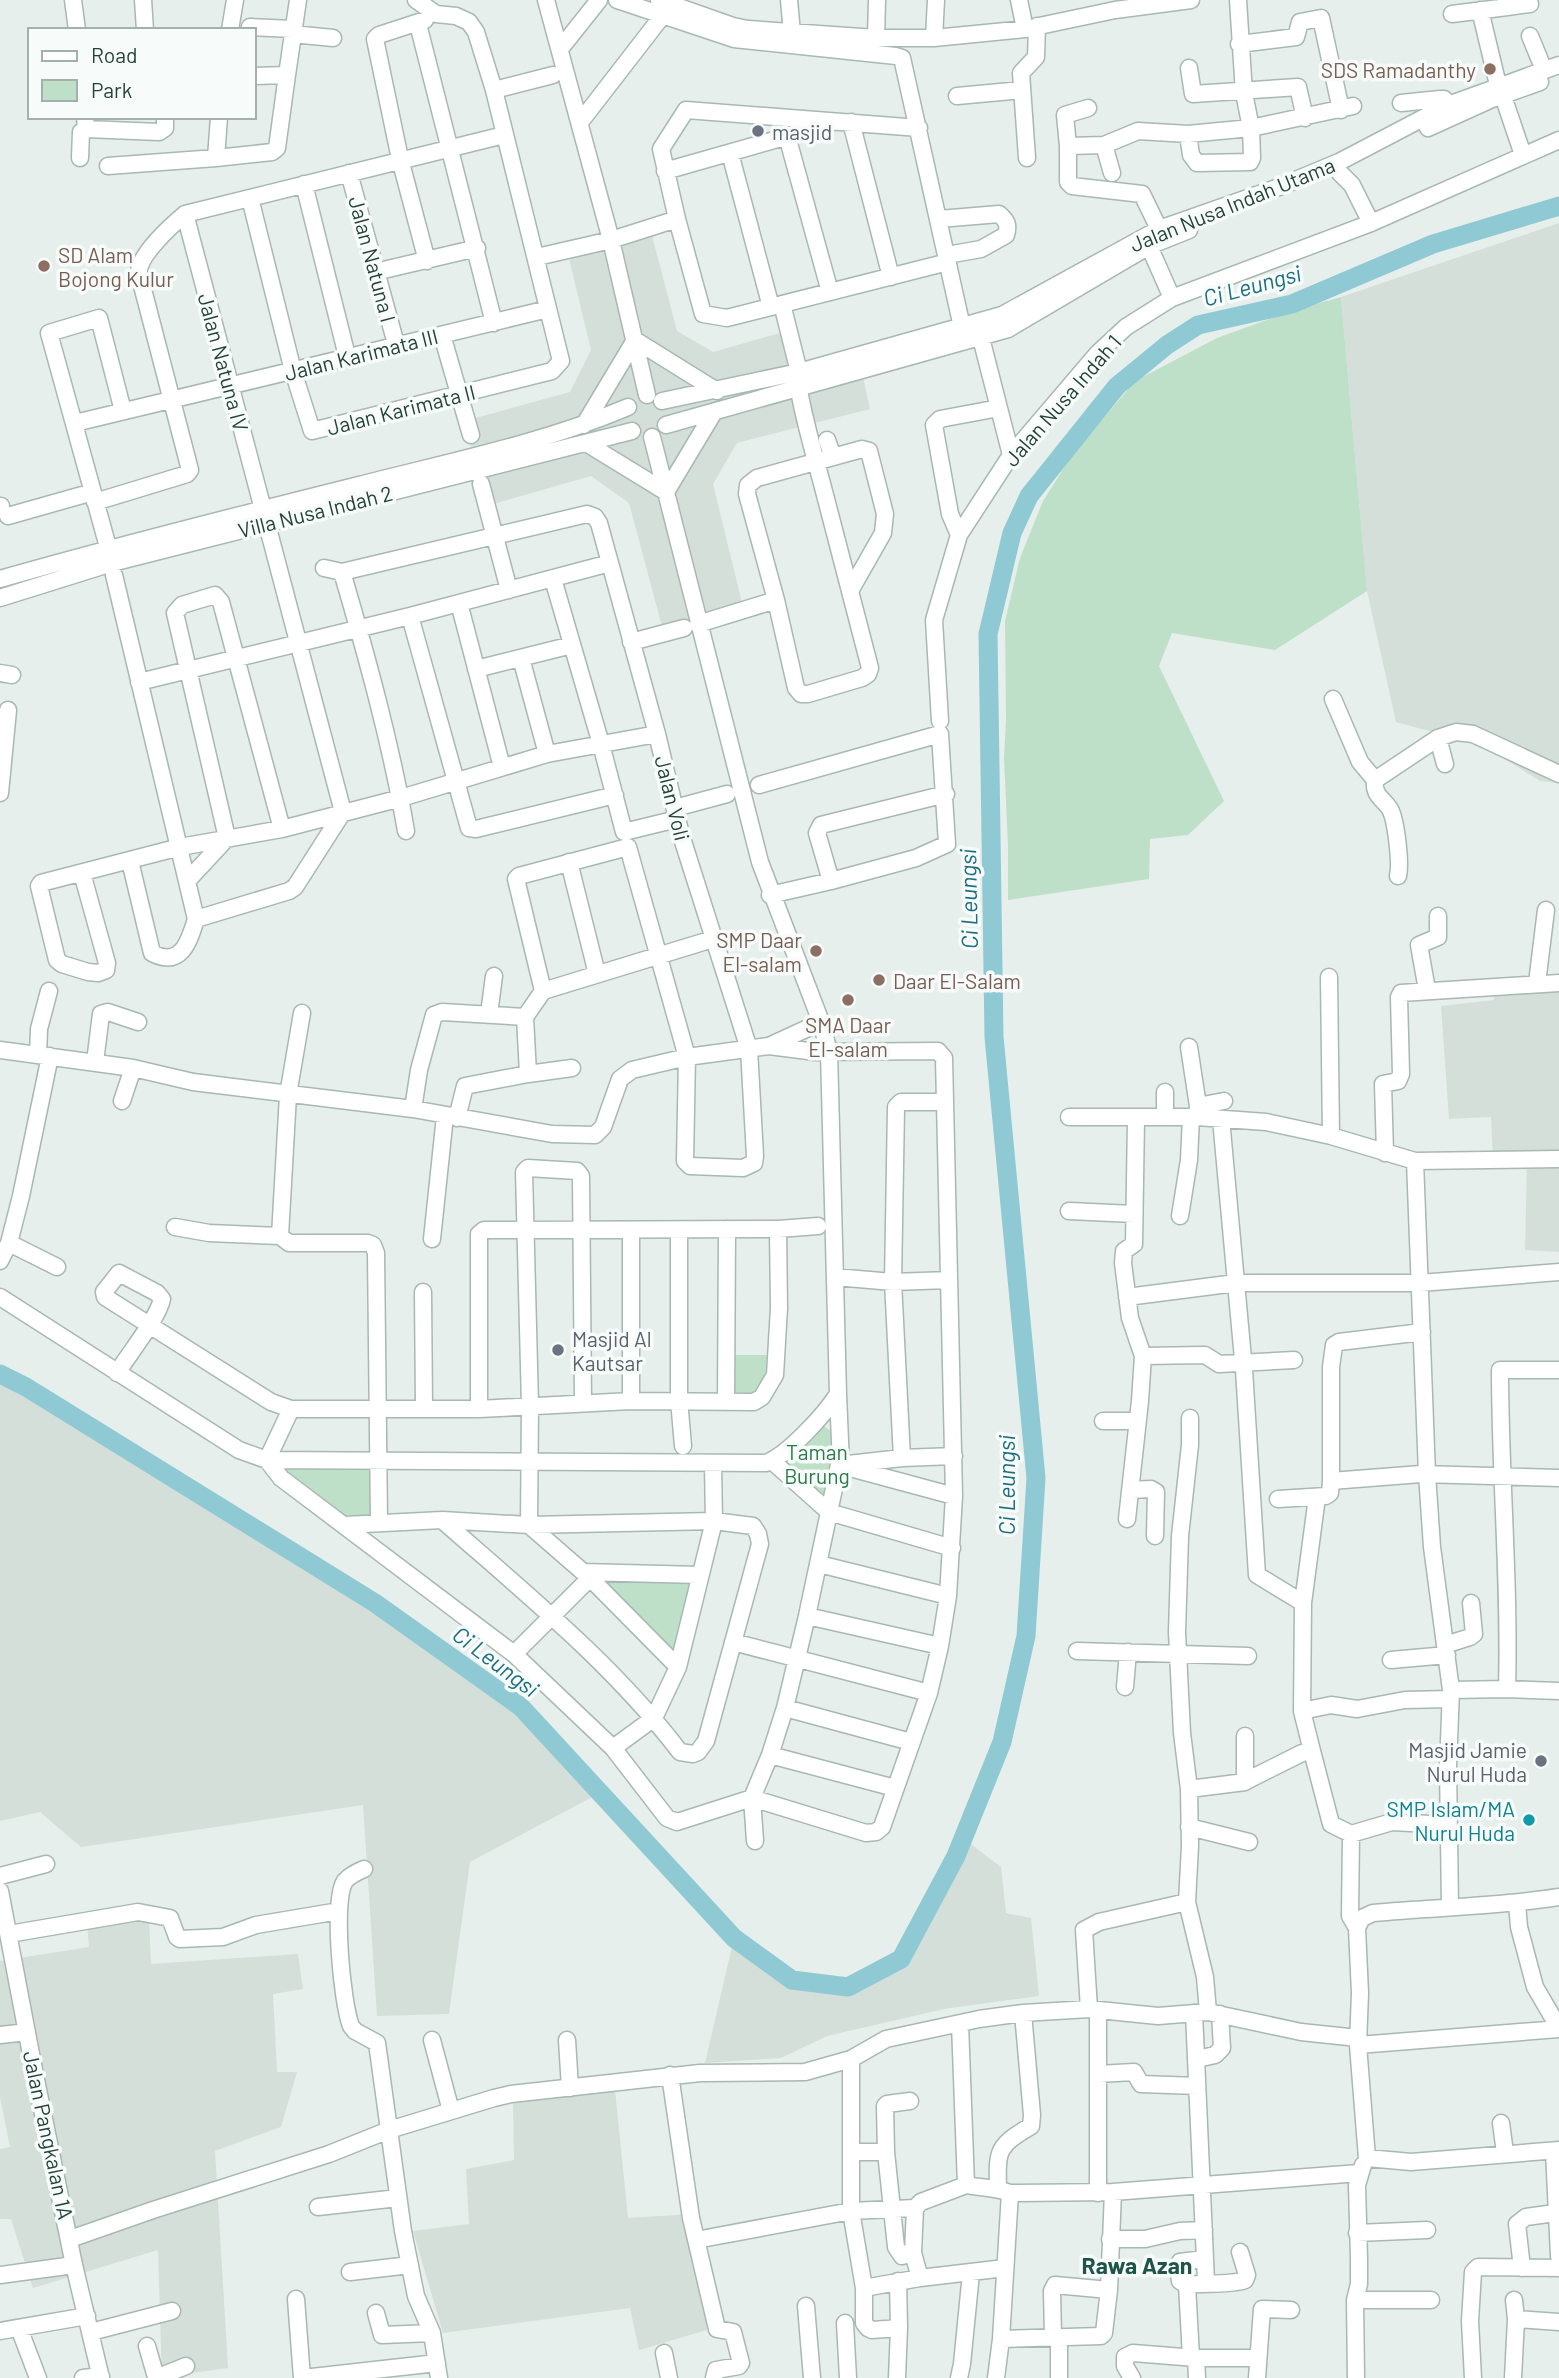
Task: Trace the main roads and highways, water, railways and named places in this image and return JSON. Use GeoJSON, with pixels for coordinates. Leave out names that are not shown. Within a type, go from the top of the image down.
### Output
{"type":"FeatureCollection","features":[{"type":"Feature","properties":{"kind":"waterway","name":"Ci Leungsi"},"geometry":{"type":"LineString","coordinates":[[0,1374],[26,1387],[375,1603],[521,1707],[734,1938],[792,1980],[848,1987],[901,1959],[956,1856],[1002,1742],[1026,1636],[1036,1478],[994,1037],[988,634],[1012,533],[1029,496],[1117,386],[1167,345],[1198,325],[1292,304],[1433,244],[1559,206]]}},
{"type":"Feature","properties":{"kind":"place","name":"SDS Ramadanthy"},"geometry":{"type":"Point","coordinates":[1490,69]}},
{"type":"Feature","properties":{"kind":"place","name":"masjid"},"geometry":{"type":"Point","coordinates":[758,131]}},
{"type":"Feature","properties":{"kind":"place","name":"SD Alam Bojong Kulur"},"geometry":{"type":"Point","coordinates":[44,266]}},
{"type":"Feature","properties":{"kind":"place","name":"SMP Daar El-salam"},"geometry":{"type":"Point","coordinates":[816,951]}},
{"type":"Feature","properties":{"kind":"place","name":"Daar El-Salam"},"geometry":{"type":"Point","coordinates":[879,980]}},
{"type":"Feature","properties":{"kind":"place","name":"SMA Daar El-salam"},"geometry":{"type":"Point","coordinates":[848,1000]}},
{"type":"Feature","properties":{"kind":"place","name":"Masjid Al Kautsar"},"geometry":{"type":"Point","coordinates":[558,1350]}},
{"type":"Feature","properties":{"kind":"place","name":"Masjid Jamie Nurul Huda"},"geometry":{"type":"Point","coordinates":[1541,1761]}},
{"type":"Feature","properties":{"kind":"place","name":"SMP Islam/MA Nurul Huda"},"geometry":{"type":"Point","coordinates":[1529,1820]}},
{"type":"Feature","properties":{"kind":"district","name":"Rawa Azan"},"geometry":{"type":"Point","coordinates":[1137,2265]}},
{"type":"Feature","properties":{"kind":"park label","name":"Taman Burung"},"geometry":{"type":"Point","coordinates":[817,1463]}}]}
